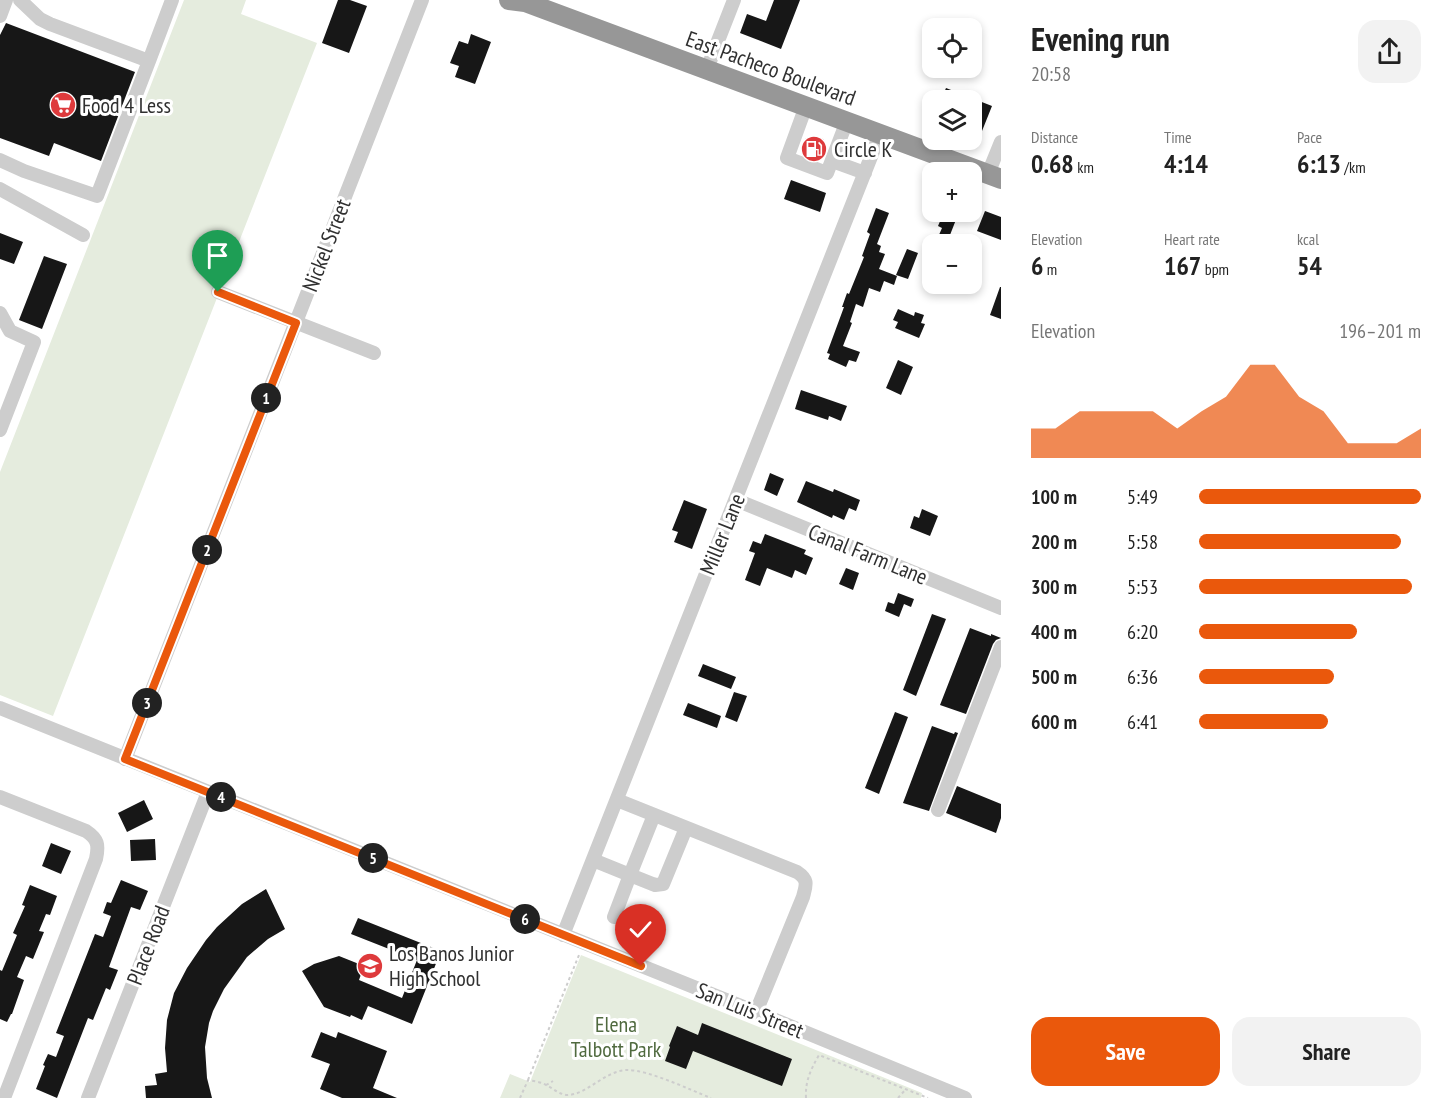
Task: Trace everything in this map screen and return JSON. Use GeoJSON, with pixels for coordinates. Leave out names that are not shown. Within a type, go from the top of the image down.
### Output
{"type":"FeatureCollection","features":[{"type":"Feature","properties":{"kind":"highway","name":"East Pacheco Boulevard"},"geometry":{"type":"LineString","coordinates":[[528,2],[994,176]]}},
{"type":"Feature","properties":{"kind":"street"},"geometry":{"type":"LineString","coordinates":[[0,16],[6,0]]}},
{"type":"Feature","properties":{"kind":"street"},"geometry":{"type":"LineString","coordinates":[[20,0],[36,6],[40,19],[50,24],[149,61]]}},
{"type":"Feature","properties":{"kind":"street"},"geometry":{"type":"LineString","coordinates":[[0,160],[24,171],[97,196],[172,0]]}},
{"type":"Feature","properties":{"kind":"street","name":"Nickel Street"},"geometry":{"type":"LineString","coordinates":[[125,759],[422,0]]}},
{"type":"Feature","properties":{"kind":"street"},"geometry":{"type":"LineString","coordinates":[[708,69],[734,0]]}},
{"type":"Feature","properties":{"kind":"street"},"geometry":{"type":"LineString","coordinates":[[806,106],[787,158],[827,173],[847,121]]}},
{"type":"Feature","properties":{"kind":"street","name":"Miller Lane"},"geometry":{"type":"LineString","coordinates":[[563,934],[880,134]]}},
{"type":"Feature","properties":{"kind":"street"},"geometry":{"type":"LineString","coordinates":[[994,176],[1001,142]]}},
{"type":"Feature","properties":{"kind":"street"},"geometry":{"type":"LineString","coordinates":[[832,161],[865,173]]}},
{"type":"Feature","properties":{"kind":"street"},"geometry":{"type":"LineString","coordinates":[[0,189],[83,235]]}},
{"type":"Feature","properties":{"kind":"street"},"geometry":{"type":"LineString","coordinates":[[218,292],[374,353]]}},
{"type":"Feature","properties":{"kind":"street"},"geometry":{"type":"LineString","coordinates":[[0,313],[9,331],[34,342],[0,430]]}},
{"type":"Feature","properties":{"kind":"street","name":"Canal Farm Lane"},"geometry":{"type":"LineString","coordinates":[[736,500],[1001,608]]}},
{"type":"Feature","properties":{"kind":"street"},"geometry":{"type":"LineString","coordinates":[[938,810],[1001,647]]}},
{"type":"Feature","properties":{"kind":"street","name":"San Luis Street"},"geometry":{"type":"LineString","coordinates":[[0,708],[965,1098]]}},
{"type":"Feature","properties":{"kind":"street","name":"Place Road"},"geometry":{"type":"LineString","coordinates":[[88,1098],[208,792]]}},
{"type":"Feature","properties":{"kind":"street"},"geometry":{"type":"LineString","coordinates":[[0,796],[86,831],[97,842],[98,851],[4,1098]]}},
{"type":"Feature","properties":{"kind":"street"},"geometry":{"type":"LineString","coordinates":[[617,800],[803,876],[807,884],[803,897],[756,1012]]}},
{"type":"Feature","properties":{"kind":"street"},"geometry":{"type":"LineString","coordinates":[[614,917],[654,815]]}},
{"type":"Feature","properties":{"kind":"street"},"geometry":{"type":"LineString","coordinates":[[593,860],[656,885],[663,884],[686,828]]}},
{"type":"Feature","properties":{"kind":"path"},"geometry":{"type":"LineString","coordinates":[[520,1098],[584,943]]}},
{"type":"Feature","properties":{"kind":"path"},"geometry":{"type":"LineString","coordinates":[[806,1098],[808,1076],[819,1055],[928,1098]]}},
{"type":"Feature","properties":{"kind":"path"},"geometry":{"type":"LineString","coordinates":[[528,1080],[546,1084],[554,1091],[569,1095],[581,1091],[607,1075],[624,1070],[641,1071],[711,1098]]}},
{"type":"Feature","properties":{"kind":"path"},"geometry":{"type":"LineString","coordinates":[[546,1084],[553,1081]]}},
{"type":"Feature","properties":{"kind":"path"},"geometry":{"type":"LineString","coordinates":[[898,1098],[906,1089]]}},
{"type":"Feature","properties":{"kind":"green space"},"geometry":{"type":"Polygon","coordinates":[[[184,0],[246,0],[241,14],[317,43],[53,716],[0,695],[0,472],[184,0]]]}},
{"type":"Feature","properties":{"kind":"green space","name":"Elena Talbott Park"},"geometry":{"type":"Polygon","coordinates":[[[581,955],[922,1093],[921,1098],[500,1098],[510,1074],[530,1082],[581,955]]]}},
{"type":"Feature","properties":{"kind":"building"},"geometry":{"type":"Polygon","coordinates":[[[338,0],[350,0],[367,6],[349,53],[322,43],[338,0]]]}},
{"type":"Feature","properties":{"kind":"building"},"geometry":{"type":"Polygon","coordinates":[[[774,0],[800,0],[781,49],[740,33],[747,14],[766,21],[774,0]]]}},
{"type":"Feature","properties":{"kind":"building","name":"Food 4 Less"},"geometry":{"type":"Polygon","coordinates":[[[6,23],[135,72],[101,161],[54,143],[49,156],[0,138],[0,35],[6,23]]]}},
{"type":"Feature","properties":{"kind":"building"},"geometry":{"type":"Polygon","coordinates":[[[471,34],[491,42],[475,84],[455,77],[459,66],[450,63],[459,41],[468,44],[471,34]]]}},
{"type":"Feature","properties":{"kind":"building"},"geometry":{"type":"Polygon","coordinates":[[[982,102],[992,106],[982,131],[982,102]]]}},
{"type":"Feature","properties":{"kind":"building"},"geometry":{"type":"Polygon","coordinates":[[[812,136],[824,140],[817,160],[804,155],[812,136]]]}},
{"type":"Feature","properties":{"kind":"building"},"geometry":{"type":"Polygon","coordinates":[[[791,180],[826,193],[820,212],[784,199],[791,180]]]}},
{"type":"Feature","properties":{"kind":"building"},"geometry":{"type":"Polygon","coordinates":[[[876,208],[889,213],[877,244],[881,246],[879,252],[885,254],[879,269],[897,276],[894,285],[884,281],[880,292],[869,288],[863,307],[856,304],[843,346],[860,352],[856,362],[849,360],[846,367],[828,359],[830,354],[827,353],[847,293],[849,294],[864,257],[862,256],[870,234],[867,232],[876,208]]]}},
{"type":"Feature","properties":{"kind":"building"},"geometry":{"type":"Polygon","coordinates":[[[985,211],[1001,217],[1001,240],[977,231],[985,211]]]}},
{"type":"Feature","properties":{"kind":"building"},"geometry":{"type":"Polygon","coordinates":[[[940,222],[955,222],[950,234],[939,234],[942,228],[938,226],[940,222]]]}},
{"type":"Feature","properties":{"kind":"building"},"geometry":{"type":"Polygon","coordinates":[[[0,233],[23,242],[14,264],[0,259],[0,233]]]}},
{"type":"Feature","properties":{"kind":"building"},"geometry":{"type":"Polygon","coordinates":[[[907,249],[918,253],[908,279],[896,275],[907,249]]]}},
{"type":"Feature","properties":{"kind":"building"},"geometry":{"type":"Polygon","coordinates":[[[44,256],[67,264],[42,329],[19,320],[44,256]]]}},
{"type":"Feature","properties":{"kind":"building"},"geometry":{"type":"Polygon","coordinates":[[[1001,287],[1001,319],[990,315],[1001,287]]]}},
{"type":"Feature","properties":{"kind":"building"},"geometry":{"type":"Polygon","coordinates":[[[898,309],[914,316],[915,312],[924,315],[921,323],[925,324],[919,338],[895,328],[898,322],[893,320],[898,309]]]}},
{"type":"Feature","properties":{"kind":"building"},"geometry":{"type":"Polygon","coordinates":[[[898,360],[913,367],[901,395],[886,388],[898,360]]]}},
{"type":"Feature","properties":{"kind":"building"},"geometry":{"type":"Polygon","coordinates":[[[801,390],[847,406],[841,421],[829,416],[828,420],[795,409],[801,390]]]}},
{"type":"Feature","properties":{"kind":"building"},"geometry":{"type":"Polygon","coordinates":[[[770,473],[784,479],[777,496],[764,490],[770,473]]]}},
{"type":"Feature","properties":{"kind":"building"},"geometry":{"type":"Polygon","coordinates":[[[806,481],[860,500],[856,511],[849,508],[844,520],[833,515],[832,518],[797,502],[806,481]]]}},
{"type":"Feature","properties":{"kind":"building"},"geometry":{"type":"Polygon","coordinates":[[[684,500],[707,509],[692,549],[674,542],[678,532],[672,530],[684,500]]]}},
{"type":"Feature","properties":{"kind":"building"},"geometry":{"type":"Polygon","coordinates":[[[922,509],[938,516],[930,536],[910,528],[914,516],[919,518],[922,509]]]}},
{"type":"Feature","properties":{"kind":"building"},"geometry":{"type":"Polygon","coordinates":[[[765,534],[806,550],[804,554],[813,558],[806,575],[795,570],[792,578],[767,568],[760,586],[745,580],[755,553],[749,551],[753,541],[761,544],[765,534]]]}},
{"type":"Feature","properties":{"kind":"building"},"geometry":{"type":"Polygon","coordinates":[[[846,568],[859,573],[853,590],[839,584],[846,568]]]}},
{"type":"Feature","properties":{"kind":"building"},"geometry":{"type":"Polygon","coordinates":[[[898,593],[914,599],[911,607],[904,604],[899,617],[885,611],[888,602],[894,604],[898,593]]]}},
{"type":"Feature","properties":{"kind":"building"},"geometry":{"type":"Polygon","coordinates":[[[932,614],[946,619],[916,696],[903,690],[932,614]]]}},
{"type":"Feature","properties":{"kind":"building"},"geometry":{"type":"Polygon","coordinates":[[[970,628],[1001,638],[993,644],[966,714],[940,705],[970,628]]]}},
{"type":"Feature","properties":{"kind":"building"},"geometry":{"type":"Polygon","coordinates":[[[703,664],[736,677],[731,689],[698,676],[703,664]]]}},
{"type":"Feature","properties":{"kind":"building"},"geometry":{"type":"Polygon","coordinates":[[[734,692],[747,696],[737,722],[725,717],[734,692]]]}},
{"type":"Feature","properties":{"kind":"building"},"geometry":{"type":"Polygon","coordinates":[[[688,703],[721,716],[717,728],[683,715],[688,703]]]}},
{"type":"Feature","properties":{"kind":"building"},"geometry":{"type":"Polygon","coordinates":[[[895,712],[908,717],[879,794],[865,788],[895,712]]]}},
{"type":"Feature","properties":{"kind":"building"},"geometry":{"type":"Polygon","coordinates":[[[932,726],[954,734],[958,733],[929,811],[903,803],[932,726]]]}},
{"type":"Feature","properties":{"kind":"building"},"geometry":{"type":"Polygon","coordinates":[[[957,786],[1001,804],[1001,818],[996,833],[946,813],[957,786]]]}},
{"type":"Feature","properties":{"kind":"building"},"geometry":{"type":"Polygon","coordinates":[[[144,800],[153,819],[127,832],[118,813],[144,800]]]}},
{"type":"Feature","properties":{"kind":"building"},"geometry":{"type":"Polygon","coordinates":[[[155,839],[156,860],[131,861],[130,840],[155,839]]]}},
{"type":"Feature","properties":{"kind":"building"},"geometry":{"type":"Polygon","coordinates":[[[51,843],[71,851],[61,874],[42,866],[51,843]]]}},
{"type":"Feature","properties":{"kind":"building"},"geometry":{"type":"Polygon","coordinates":[[[121,880],[148,891],[140,910],[131,907],[109,967],[118,970],[110,990],[106,988],[93,1020],[88,1018],[57,1098],[36,1089],[45,1066],[43,1065],[48,1054],[56,1057],[64,1036],[56,1033],[95,934],[103,937],[111,916],[103,913],[107,902],[111,903],[121,880]]]}},
{"type":"Feature","properties":{"kind":"building"},"geometry":{"type":"Polygon","coordinates":[[[30,885],[57,896],[50,915],[46,914],[39,931],[44,932],[33,959],[26,956],[17,977],[24,980],[7,1022],[0,1019],[0,970],[2,971],[17,935],[13,933],[25,906],[22,905],[30,885]]]}},
{"type":"Feature","properties":{"kind":"building"},"geometry":{"type":"Polygon","coordinates":[[[266,889],[285,929],[268,939],[247,957],[224,989],[213,1011],[205,1047],[207,1078],[212,1098],[146,1098],[145,1086],[157,1085],[155,1074],[167,1072],[165,1048],[167,1020],[174,993],[187,968],[217,927],[242,904],[266,889]]]}},
{"type":"Feature","properties":{"kind":"building"},"geometry":{"type":"Polygon","coordinates":[[[358,918],[441,951],[412,1024],[368,1006],[362,1020],[324,1007],[302,971],[314,964],[339,956],[364,966],[359,980],[402,998],[417,960],[351,934],[358,918]]]}},
{"type":"Feature","properties":{"kind":"building"},"geometry":{"type":"Polygon","coordinates":[[[702,1023],[792,1059],[782,1086],[693,1051],[686,1069],[665,1061],[677,1026],[698,1035],[702,1023]]]}},
{"type":"Feature","properties":{"kind":"building"},"geometry":{"type":"Polygon","coordinates":[[[321,1032],[336,1038],[338,1032],[387,1051],[373,1088],[397,1098],[342,1098],[320,1089],[330,1064],[311,1057],[321,1032]]]}},
{"type":"Feature","properties":{"kind":"place","name":"Food 4 Less"},"geometry":{"type":"Point","coordinates":[63,105]}},
{"type":"Feature","properties":{"kind":"place","name":"Circle K"},"geometry":{"type":"Point","coordinates":[814,149]}},
{"type":"Feature","properties":{"kind":"place","name":"Los Banos Junior High School"},"geometry":{"type":"Point","coordinates":[370,966]}},
{"type":"Feature","properties":{"kind":"route"},"geometry":{"type":"LineString","coordinates":[[218,292],[296,323],[125,759],[641,966]]}}]}
